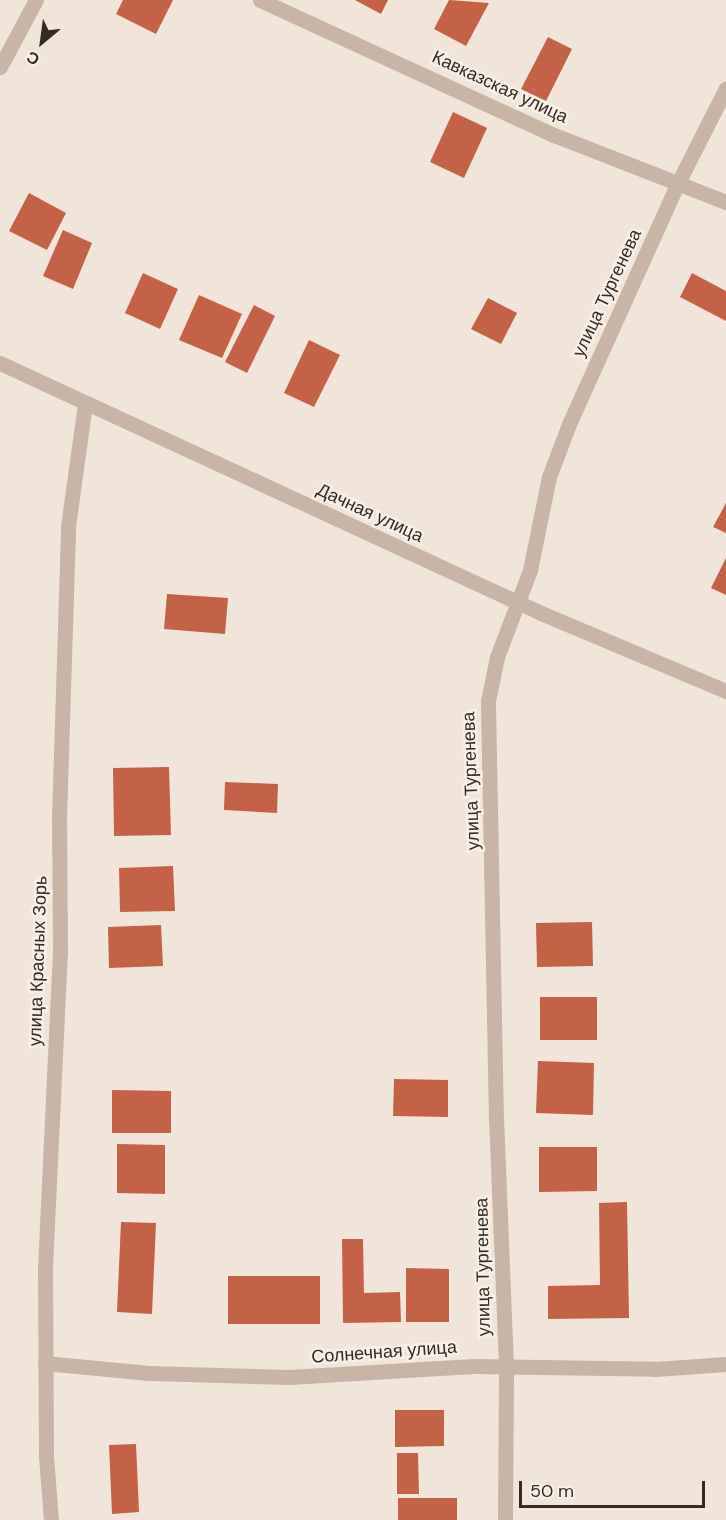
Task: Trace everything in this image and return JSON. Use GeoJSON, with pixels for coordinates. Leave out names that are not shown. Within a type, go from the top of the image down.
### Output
{"type":"FeatureCollection","features":[{"type":"Feature","properties":{"kind":"street"},"geometry":{"type":"LineString","coordinates":[[0,67],[36,0]]}},
{"type":"Feature","properties":{"kind":"street","name":"Кавказская улица"},"geometry":{"type":"LineString","coordinates":[[260,0],[554,135],[726,202]]}},
{"type":"Feature","properties":{"kind":"street","name":"улица Тургенева"},"geometry":{"type":"LineString","coordinates":[[505,1520],[506,1366],[496,1121],[488,701],[497,657],[520,603],[549,477],[678,183],[726,88]]}},
{"type":"Feature","properties":{"kind":"street","name":"Дачная улица"},"geometry":{"type":"LineString","coordinates":[[0,363],[520,603],[726,691]]}},
{"type":"Feature","properties":{"kind":"street","name":"улица Красных Зорь"},"geometry":{"type":"LineString","coordinates":[[51,1520],[45,1363],[45,1268],[60,953],[59,818],[68,526],[85,403]]}},
{"type":"Feature","properties":{"kind":"street","name":"Солнечная улица"},"geometry":{"type":"LineString","coordinates":[[45,1363],[149,1373],[289,1377],[506,1366],[655,1369],[726,1364]]}},
{"type":"Feature","properties":{"kind":"building"},"geometry":{"type":"Polygon","coordinates":[[[123,0],[173,0],[156,34],[116,14],[123,0]]]}},
{"type":"Feature","properties":{"kind":"building"},"geometry":{"type":"Polygon","coordinates":[[[355,0],[388,0],[381,14],[355,0]]]}},
{"type":"Feature","properties":{"kind":"building"},"geometry":{"type":"Polygon","coordinates":[[[449,0],[489,3],[466,46],[434,29],[449,0]]]}},
{"type":"Feature","properties":{"kind":"building"},"geometry":{"type":"Polygon","coordinates":[[[548,37],[572,49],[546,101],[521,89],[548,37]]]}},
{"type":"Feature","properties":{"kind":"building"},"geometry":{"type":"Polygon","coordinates":[[[453,112],[487,128],[464,178],[430,162],[453,112]]]}},
{"type":"Feature","properties":{"kind":"building"},"geometry":{"type":"Polygon","coordinates":[[[29,193],[66,213],[47,250],[9,231],[29,193]]]}},
{"type":"Feature","properties":{"kind":"building"},"geometry":{"type":"Polygon","coordinates":[[[63,230],[92,243],[73,289],[43,276],[63,230]]]}},
{"type":"Feature","properties":{"kind":"building"},"geometry":{"type":"Polygon","coordinates":[[[143,273],[178,289],[160,329],[125,313],[143,273]]]}},
{"type":"Feature","properties":{"kind":"building"},"geometry":{"type":"Polygon","coordinates":[[[692,273],[726,291],[726,321],[680,297],[692,273]]]}},
{"type":"Feature","properties":{"kind":"building"},"geometry":{"type":"Polygon","coordinates":[[[199,295],[242,314],[222,358],[179,340],[199,295]]]}},
{"type":"Feature","properties":{"kind":"building"},"geometry":{"type":"Polygon","coordinates":[[[488,298],[517,313],[501,344],[471,329],[488,298]]]}},
{"type":"Feature","properties":{"kind":"building"},"geometry":{"type":"Polygon","coordinates":[[[254,305],[275,316],[247,373],[225,362],[254,305]]]}},
{"type":"Feature","properties":{"kind":"building"},"geometry":{"type":"Polygon","coordinates":[[[309,340],[340,355],[314,407],[284,393],[309,340]]]}},
{"type":"Feature","properties":{"kind":"building"},"geometry":{"type":"Polygon","coordinates":[[[726,503],[726,533],[713,527],[726,503]]]}},
{"type":"Feature","properties":{"kind":"building"},"geometry":{"type":"Polygon","coordinates":[[[726,558],[726,595],[711,588],[726,558]]]}},
{"type":"Feature","properties":{"kind":"building"},"geometry":{"type":"Polygon","coordinates":[[[167,594],[228,598],[225,634],[164,629],[167,594]]]}},
{"type":"Feature","properties":{"kind":"building"},"geometry":{"type":"Polygon","coordinates":[[[169,767],[171,835],[114,836],[113,768],[169,767]]]}},
{"type":"Feature","properties":{"kind":"building"},"geometry":{"type":"Polygon","coordinates":[[[225,782],[278,784],[277,813],[224,810],[225,782]]]}},
{"type":"Feature","properties":{"kind":"building"},"geometry":{"type":"Polygon","coordinates":[[[173,866],[175,911],[120,912],[119,868],[173,866]]]}},
{"type":"Feature","properties":{"kind":"building"},"geometry":{"type":"Polygon","coordinates":[[[592,922],[593,966],[537,967],[536,923],[592,922]]]}},
{"type":"Feature","properties":{"kind":"building"},"geometry":{"type":"Polygon","coordinates":[[[161,925],[163,966],[109,968],[108,927],[161,925]]]}},
{"type":"Feature","properties":{"kind":"building"},"geometry":{"type":"Polygon","coordinates":[[[540,997],[597,997],[597,1040],[540,1040],[540,997]]]}},
{"type":"Feature","properties":{"kind":"building"},"geometry":{"type":"Polygon","coordinates":[[[538,1061],[594,1063],[593,1115],[536,1113],[538,1061]]]}},
{"type":"Feature","properties":{"kind":"building"},"geometry":{"type":"Polygon","coordinates":[[[394,1079],[448,1080],[448,1117],[393,1116],[394,1079]]]}},
{"type":"Feature","properties":{"kind":"building"},"geometry":{"type":"Polygon","coordinates":[[[112,1090],[171,1091],[171,1133],[112,1133],[112,1090]]]}},
{"type":"Feature","properties":{"kind":"building"},"geometry":{"type":"Polygon","coordinates":[[[117,1144],[165,1145],[165,1194],[117,1193],[117,1144]]]}},
{"type":"Feature","properties":{"kind":"building"},"geometry":{"type":"Polygon","coordinates":[[[539,1147],[597,1147],[597,1191],[539,1192],[539,1147]]]}},
{"type":"Feature","properties":{"kind":"building"},"geometry":{"type":"Polygon","coordinates":[[[627,1202],[629,1318],[548,1319],[548,1286],[600,1285],[599,1203],[627,1202]]]}},
{"type":"Feature","properties":{"kind":"building"},"geometry":{"type":"Polygon","coordinates":[[[121,1222],[156,1223],[152,1314],[117,1312],[121,1222]]]}},
{"type":"Feature","properties":{"kind":"building"},"geometry":{"type":"Polygon","coordinates":[[[342,1239],[363,1239],[364,1293],[400,1292],[401,1322],[343,1323],[342,1239]]]}},
{"type":"Feature","properties":{"kind":"building"},"geometry":{"type":"Polygon","coordinates":[[[406,1268],[449,1269],[449,1322],[406,1322],[406,1268]]]}},
{"type":"Feature","properties":{"kind":"building"},"geometry":{"type":"Polygon","coordinates":[[[228,1276],[320,1276],[320,1324],[228,1324],[228,1276]]]}},
{"type":"Feature","properties":{"kind":"building"},"geometry":{"type":"Polygon","coordinates":[[[395,1410],[444,1410],[444,1446],[395,1447],[395,1410]]]}},
{"type":"Feature","properties":{"kind":"building"},"geometry":{"type":"Polygon","coordinates":[[[136,1444],[139,1512],[112,1514],[109,1445],[136,1444]]]}},
{"type":"Feature","properties":{"kind":"building"},"geometry":{"type":"Polygon","coordinates":[[[397,1453],[418,1453],[419,1494],[397,1494],[397,1453]]]}},
{"type":"Feature","properties":{"kind":"building"},"geometry":{"type":"Polygon","coordinates":[[[398,1498],[457,1498],[457,1520],[398,1520],[398,1498]]]}}]}
